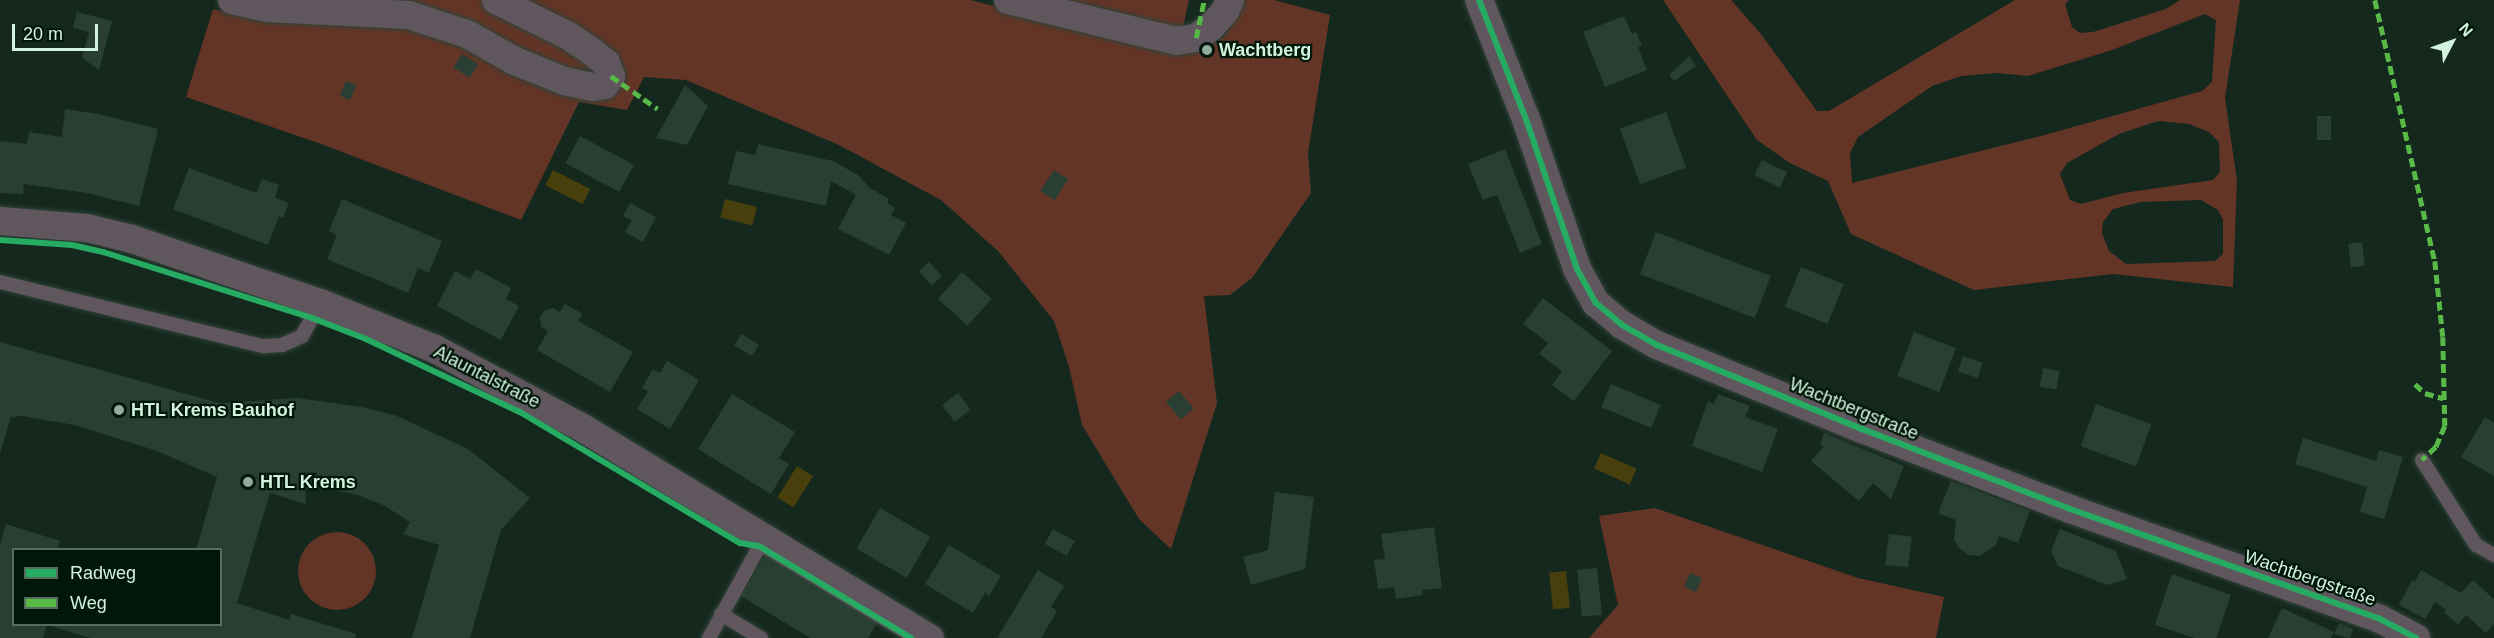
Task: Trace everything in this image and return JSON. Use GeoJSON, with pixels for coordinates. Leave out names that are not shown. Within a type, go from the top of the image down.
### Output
{"type":"FeatureCollection","features":[{"type":"Feature","properties":{"kind":"street"},"geometry":{"type":"LineString","coordinates":[[232,0],[267,8],[409,15],[467,34],[515,62],[564,81],[593,87],[605,85],[611,76],[606,63],[591,51],[567,35],[496,0]]}},
{"type":"Feature","properties":{"kind":"street"},"geometry":{"type":"LineString","coordinates":[[1008,0],[1176,41],[1196,38],[1212,26],[1225,11],[1230,0]]}},
{"type":"Feature","properties":{"kind":"street","name":"Wachtbergstraße"},"geometry":{"type":"LineString","coordinates":[[1479,0],[1527,122],[1577,269],[1596,303],[1622,325],[1657,345],[1862,429],[2070,509],[2380,619],[2416,638]]}},
{"type":"Feature","properties":{"kind":"street","name":"Alauntalstraße"},"geometry":{"type":"LineString","coordinates":[[0,221],[87,228],[132,239],[320,303],[435,349],[581,427],[930,638]]}},
{"type":"Feature","properties":{"kind":"lane"},"geometry":{"type":"LineString","coordinates":[[0,282],[263,346],[282,345],[302,336],[320,303]]}},
{"type":"Feature","properties":{"kind":"lane"},"geometry":{"type":"LineString","coordinates":[[2422,460],[2476,545],[2494,555]]}},
{"type":"Feature","properties":{"kind":"lane"},"geometry":{"type":"LineString","coordinates":[[709,638],[764,538]]}},
{"type":"Feature","properties":{"kind":"lane"},"geometry":{"type":"LineString","coordinates":[[721,614],[761,638]]}},
{"type":"Feature","properties":{"kind":"shaded area"},"geometry":{"type":"Polygon","coordinates":[[[249,0],[971,0],[1081,30],[1206,45],[1223,37],[1236,20],[1243,0],[1274,0],[1330,15],[1308,153],[1311,193],[1252,278],[1230,295],[1204,296],[1217,403],[1171,549],[1139,519],[1082,425],[1069,367],[1054,321],[998,251],[941,200],[839,145],[686,80],[644,77],[627,110],[579,102],[521,220],[321,144],[186,97],[213,9],[240,16],[249,0]]]}},
{"type":"Feature","properties":{"kind":"shaded area"},"geometry":{"type":"Polygon","coordinates":[[[1032,0],[1189,0],[1183,27],[1175,33],[1032,0]]]}},
{"type":"Feature","properties":{"kind":"shaded area"},"geometry":{"type":"Polygon","coordinates":[[[1663,0],[1731,0],[1761,34],[1817,111],[1829,111],[2015,0],[2069,0],[2065,4],[2072,27],[2080,33],[2093,32],[2166,9],[2180,0],[2240,0],[2225,98],[2237,181],[2233,287],[2113,274],[1974,290],[1851,234],[1828,181],[1790,163],[1757,140],[1663,0]],[[2205,14],[2112,50],[2028,76],[1997,73],[1961,76],[1932,86],[1858,137],[1850,153],[1852,183],[2041,136],[2202,91],[2212,82],[2216,20],[2205,14]],[[2158,121],[2119,134],[2067,163],[2060,174],[2070,200],[2081,204],[2123,193],[2213,180],[2220,172],[2219,142],[2209,132],[2189,124],[2158,121]],[[2201,200],[2141,202],[2113,209],[2103,222],[2102,233],[2109,251],[2126,264],[2215,261],[2223,254],[2223,220],[2218,210],[2201,200]]]}},
{"type":"Feature","properties":{"kind":"shaded area"},"geometry":{"type":"Polygon","coordinates":[[[553,170],[590,189],[583,204],[545,185],[553,170]]]}},
{"type":"Feature","properties":{"kind":"shaded area"},"geometry":{"type":"Polygon","coordinates":[[[725,199],[757,207],[752,225],[720,217],[725,199]]]}},
{"type":"Feature","properties":{"kind":"shaded area"},"geometry":{"type":"Polygon","coordinates":[[[1601,453],[1637,469],[1630,484],[1594,469],[1601,453]]]}},
{"type":"Feature","properties":{"kind":"shaded area"},"geometry":{"type":"Polygon","coordinates":[[[797,466],[813,476],[794,507],[777,497],[797,466]]]}},
{"type":"Feature","properties":{"kind":"shaded area"},"geometry":{"type":"Polygon","coordinates":[[[1655,508],[1858,578],[1944,597],[1936,638],[1589,638],[1618,605],[1599,516],[1655,508]]]}},
{"type":"Feature","properties":{"kind":"shaded area"},"geometry":{"type":"Polygon","coordinates":[[[337,532],[352,535],[364,544],[373,556],[376,571],[373,586],[364,598],[352,607],[337,610],[322,607],[310,598],[301,586],[298,571],[301,556],[310,544],[322,535],[337,532]]]}},
{"type":"Feature","properties":{"kind":"shaded area"},"geometry":{"type":"Polygon","coordinates":[[[1566,571],[1570,608],[1553,610],[1549,573],[1566,571]]]}},
{"type":"Feature","properties":{"kind":"building"},"geometry":{"type":"Polygon","coordinates":[[[77,12],[112,21],[99,70],[82,58],[89,32],[73,28],[77,12]]]}},
{"type":"Feature","properties":{"kind":"building"},"geometry":{"type":"Polygon","coordinates":[[[1624,16],[1632,34],[1636,32],[1642,46],[1638,47],[1647,70],[1605,87],[1583,32],[1624,16]]]}},
{"type":"Feature","properties":{"kind":"building"},"geometry":{"type":"Polygon","coordinates":[[[462,54],[478,64],[470,78],[454,68],[462,54]]]}},
{"type":"Feature","properties":{"kind":"building"},"geometry":{"type":"Polygon","coordinates":[[[1689,56],[1696,66],[1674,81],[1669,75],[1689,56]]]}},
{"type":"Feature","properties":{"kind":"building"},"geometry":{"type":"Polygon","coordinates":[[[346,81],[356,85],[350,100],[340,96],[346,81]]]}},
{"type":"Feature","properties":{"kind":"building"},"geometry":{"type":"Polygon","coordinates":[[[685,85],[708,106],[687,145],[656,138],[685,85]]]}},
{"type":"Feature","properties":{"kind":"building"},"geometry":{"type":"Polygon","coordinates":[[[65,109],[98,114],[158,129],[139,206],[87,193],[24,184],[23,194],[0,193],[0,141],[27,144],[29,132],[62,137],[65,109]]]}},
{"type":"Feature","properties":{"kind":"building"},"geometry":{"type":"Polygon","coordinates":[[[1666,112],[1686,167],[1640,184],[1620,129],[1666,112]]]}},
{"type":"Feature","properties":{"kind":"building"},"geometry":{"type":"Polygon","coordinates":[[[2317,116],[2331,116],[2331,140],[2317,140],[2317,116]]]}},
{"type":"Feature","properties":{"kind":"building"},"geometry":{"type":"Polygon","coordinates":[[[580,136],[634,165],[619,192],[565,163],[580,136]]]}},
{"type":"Feature","properties":{"kind":"building"},"geometry":{"type":"Polygon","coordinates":[[[758,144],[833,161],[858,175],[870,188],[889,199],[887,203],[895,208],[891,215],[906,223],[889,255],[838,229],[856,195],[831,181],[826,206],[728,184],[736,151],[755,155],[758,144]]]}},
{"type":"Feature","properties":{"kind":"building"},"geometry":{"type":"Polygon","coordinates":[[[1505,149],[1542,244],[1520,253],[1497,195],[1483,200],[1468,164],[1505,149]]]}},
{"type":"Feature","properties":{"kind":"building"},"geometry":{"type":"Polygon","coordinates":[[[1762,160],[1787,172],[1780,188],[1755,175],[1762,160]]]}},
{"type":"Feature","properties":{"kind":"building"},"geometry":{"type":"Polygon","coordinates":[[[189,168],[256,193],[262,179],[279,185],[275,197],[289,203],[283,218],[279,216],[268,245],[173,209],[189,168]]]}},
{"type":"Feature","properties":{"kind":"building"},"geometry":{"type":"Polygon","coordinates":[[[1054,170],[1068,179],[1055,200],[1040,191],[1054,170]]]}},
{"type":"Feature","properties":{"kind":"building"},"geometry":{"type":"Polygon","coordinates":[[[342,199],[442,241],[429,273],[418,268],[408,293],[327,259],[337,235],[329,231],[342,199]]]}},
{"type":"Feature","properties":{"kind":"building"},"geometry":{"type":"Polygon","coordinates":[[[630,203],[656,217],[643,242],[625,232],[632,220],[623,216],[630,203]]]}},
{"type":"Feature","properties":{"kind":"building"},"geometry":{"type":"Polygon","coordinates":[[[1656,232],[1771,276],[1755,318],[1640,274],[1656,232]]]}},
{"type":"Feature","properties":{"kind":"building"},"geometry":{"type":"Polygon","coordinates":[[[2362,242],[2365,266],[2351,268],[2348,244],[2362,242]]]}},
{"type":"Feature","properties":{"kind":"building"},"geometry":{"type":"Polygon","coordinates":[[[929,262],[942,276],[932,285],[919,272],[929,262]]]}},
{"type":"Feature","properties":{"kind":"building"},"geometry":{"type":"Polygon","coordinates":[[[1801,267],[1844,284],[1828,324],[1785,307],[1801,267]]]}},
{"type":"Feature","properties":{"kind":"building"},"geometry":{"type":"Polygon","coordinates":[[[476,269],[511,288],[506,299],[519,306],[501,340],[437,306],[455,271],[470,279],[476,269]]]}},
{"type":"Feature","properties":{"kind":"building"},"geometry":{"type":"Polygon","coordinates":[[[962,272],[992,299],[968,326],[938,299],[962,272]]]}},
{"type":"Feature","properties":{"kind":"building"},"geometry":{"type":"Polygon","coordinates":[[[1543,298],[1612,351],[1574,401],[1552,385],[1562,371],[1539,354],[1548,343],[1523,324],[1543,298]]]}},
{"type":"Feature","properties":{"kind":"building"},"geometry":{"type":"Polygon","coordinates":[[[565,304],[583,314],[578,321],[633,352],[610,392],[537,350],[548,331],[541,327],[540,317],[545,310],[553,308],[560,312],[565,304]]]}},
{"type":"Feature","properties":{"kind":"building"},"geometry":{"type":"Polygon","coordinates":[[[1914,332],[1956,348],[1939,392],[1897,376],[1914,332]]]}},
{"type":"Feature","properties":{"kind":"building"},"geometry":{"type":"Polygon","coordinates":[[[741,334],[759,345],[752,356],[734,345],[741,334]]]}},
{"type":"Feature","properties":{"kind":"building"},"geometry":{"type":"Polygon","coordinates":[[[0,342],[219,403],[297,398],[362,407],[397,416],[468,449],[530,498],[501,530],[470,638],[412,638],[439,545],[403,534],[410,522],[385,506],[358,495],[330,489],[305,490],[306,504],[270,493],[237,603],[289,620],[291,614],[356,634],[355,638],[90,638],[51,626],[222,626],[222,548],[197,548],[217,477],[157,451],[75,425],[22,416],[11,417],[0,453],[0,342]]]}},
{"type":"Feature","properties":{"kind":"building"},"geometry":{"type":"Polygon","coordinates":[[[1963,356],[1983,363],[1978,378],[1958,371],[1963,356]]]}},
{"type":"Feature","properties":{"kind":"building"},"geometry":{"type":"Polygon","coordinates":[[[667,361],[699,380],[670,429],[637,409],[648,391],[642,388],[653,369],[660,373],[667,361]]]}},
{"type":"Feature","properties":{"kind":"building"},"geometry":{"type":"Polygon","coordinates":[[[2043,368],[2060,371],[2056,390],[2040,387],[2043,368]]]}},
{"type":"Feature","properties":{"kind":"building"},"geometry":{"type":"Polygon","coordinates":[[[1611,384],[1661,405],[1651,428],[1601,407],[1611,384]]]}},
{"type":"Feature","properties":{"kind":"building"},"geometry":{"type":"Polygon","coordinates":[[[1179,391],[1194,409],[1181,420],[1166,402],[1179,391]]]}},
{"type":"Feature","properties":{"kind":"building"},"geometry":{"type":"Polygon","coordinates":[[[958,393],[971,410],[955,422],[942,405],[958,393]]]}},
{"type":"Feature","properties":{"kind":"building"},"geometry":{"type":"Polygon","coordinates":[[[732,394],[795,432],[779,458],[789,464],[771,494],[698,449],[732,394]]]}},
{"type":"Feature","properties":{"kind":"building"},"geometry":{"type":"Polygon","coordinates":[[[1718,394],[1750,406],[1745,417],[1778,429],[1762,472],[1692,446],[1708,401],[1714,404],[1718,394]]]}},
{"type":"Feature","properties":{"kind":"building"},"geometry":{"type":"Polygon","coordinates":[[[2096,404],[2151,424],[2136,466],[2081,446],[2096,404]]]}},
{"type":"Feature","properties":{"kind":"building"},"geometry":{"type":"Polygon","coordinates":[[[2485,417],[2494,423],[2494,476],[2461,457],[2485,417]]]}},
{"type":"Feature","properties":{"kind":"building"},"geometry":{"type":"Polygon","coordinates":[[[1824,433],[1904,466],[1891,499],[1873,483],[1859,501],[1811,461],[1824,446],[1820,445],[1824,433]]]}},
{"type":"Feature","properties":{"kind":"building"},"geometry":{"type":"Polygon","coordinates":[[[2303,438],[2376,461],[2379,450],[2403,457],[2384,519],[2360,512],[2367,487],[2295,464],[2303,438]]]}},
{"type":"Feature","properties":{"kind":"building"},"geometry":{"type":"Polygon","coordinates":[[[1951,481],[2030,511],[2018,543],[1999,536],[1996,545],[1980,556],[1969,555],[1960,549],[1954,540],[1956,520],[1938,513],[1951,481]]]}},
{"type":"Feature","properties":{"kind":"building"},"geometry":{"type":"Polygon","coordinates":[[[1275,492],[1314,497],[1305,569],[1251,585],[1243,557],[1268,550],[1275,492]]]}},
{"type":"Feature","properties":{"kind":"building"},"geometry":{"type":"Polygon","coordinates":[[[880,508],[930,537],[907,578],[856,549],[880,508]]]}},
{"type":"Feature","properties":{"kind":"building"},"geometry":{"type":"Polygon","coordinates":[[[6,524],[60,541],[58,547],[61,548],[12,548],[12,626],[46,626],[43,638],[0,638],[0,545],[6,524]]]}},
{"type":"Feature","properties":{"kind":"building"},"geometry":{"type":"Polygon","coordinates":[[[1434,527],[1442,588],[1422,590],[1423,595],[1396,599],[1394,587],[1378,589],[1374,560],[1385,559],[1381,534],[1434,527]]]}},
{"type":"Feature","properties":{"kind":"building"},"geometry":{"type":"Polygon","coordinates":[[[1053,529],[1075,541],[1067,556],[1045,544],[1053,529]]]}},
{"type":"Feature","properties":{"kind":"building"},"geometry":{"type":"Polygon","coordinates":[[[2060,529],[2116,551],[2127,579],[2107,585],[2058,566],[2051,551],[2060,529]]]}},
{"type":"Feature","properties":{"kind":"building"},"geometry":{"type":"Polygon","coordinates":[[[1889,534],[1912,537],[1908,568],[1885,565],[1889,534]]]}},
{"type":"Feature","properties":{"kind":"building"},"geometry":{"type":"Polygon","coordinates":[[[949,545],[1001,576],[989,596],[985,593],[973,613],[925,584],[949,545]]]}},
{"type":"Feature","properties":{"kind":"building"},"geometry":{"type":"Polygon","coordinates":[[[766,554],[878,621],[868,638],[810,638],[741,596],[766,554]]]}},
{"type":"Feature","properties":{"kind":"building"},"geometry":{"type":"Polygon","coordinates":[[[1597,568],[1602,615],[1582,617],[1577,570],[1597,568]]]}},
{"type":"Feature","properties":{"kind":"building"},"geometry":{"type":"Polygon","coordinates":[[[1038,570],[1064,586],[1051,607],[1057,611],[1041,638],[998,637],[1038,570]]]}},
{"type":"Feature","properties":{"kind":"building"},"geometry":{"type":"Polygon","coordinates":[[[2421,570],[2461,593],[2473,580],[2494,599],[2494,624],[2486,633],[2466,615],[2458,625],[2444,612],[2446,610],[2435,602],[2425,619],[2399,605],[2412,580],[2415,581],[2421,570]]]}},
{"type":"Feature","properties":{"kind":"building"},"geometry":{"type":"Polygon","coordinates":[[[1690,573],[1702,578],[1696,592],[1684,587],[1690,573]]]}},
{"type":"Feature","properties":{"kind":"building"},"geometry":{"type":"Polygon","coordinates":[[[2172,574],[2231,595],[2216,638],[2194,638],[2155,625],[2172,574]]]}},
{"type":"Feature","properties":{"kind":"building"},"geometry":{"type":"Polygon","coordinates":[[[2282,608],[2334,632],[2331,638],[2268,638],[2282,608]]]}},
{"type":"Feature","properties":{"kind":"building"},"geometry":{"type":"Polygon","coordinates":[[[2339,623],[2353,629],[2350,638],[2334,634],[2339,623]]]}},
{"type":"Feature","properties":{"kind":"marked path"},"geometry":{"type":"LineString","coordinates":[[1196,38],[1204,0]]}},
{"type":"Feature","properties":{"kind":"marked path"},"geometry":{"type":"LineString","coordinates":[[2375,0],[2435,261],[2443,337],[2445,426],[2436,447],[2422,460]]}},
{"type":"Feature","properties":{"kind":"marked path"},"geometry":{"type":"LineString","coordinates":[[611,76],[658,109]]}},
{"type":"Feature","properties":{"kind":"marked path"},"geometry":{"type":"LineString","coordinates":[[2415,384],[2425,393],[2443,398]]}},
{"type":"Feature","properties":{"kind":"cycle path"},"geometry":{"type":"LineString","coordinates":[[1479,0],[1527,122],[1577,269],[1596,303],[1622,325],[1657,345],[1862,429],[2070,509],[2380,619],[2416,638]]}},
{"type":"Feature","properties":{"kind":"cycle path"},"geometry":{"type":"LineString","coordinates":[[0,240],[72,245],[103,252],[312,318],[366,339],[520,412],[740,543],[759,546],[911,638]]}},
{"type":"Feature","properties":{"kind":"place","name":"Wachtberg"},"geometry":{"type":"Point","coordinates":[1207,50]}},
{"type":"Feature","properties":{"kind":"place","name":"HTL Krems Bauhof"},"geometry":{"type":"Point","coordinates":[119,410]}},
{"type":"Feature","properties":{"kind":"place","name":"HTL Krems"},"geometry":{"type":"Point","coordinates":[248,482]}}]}
